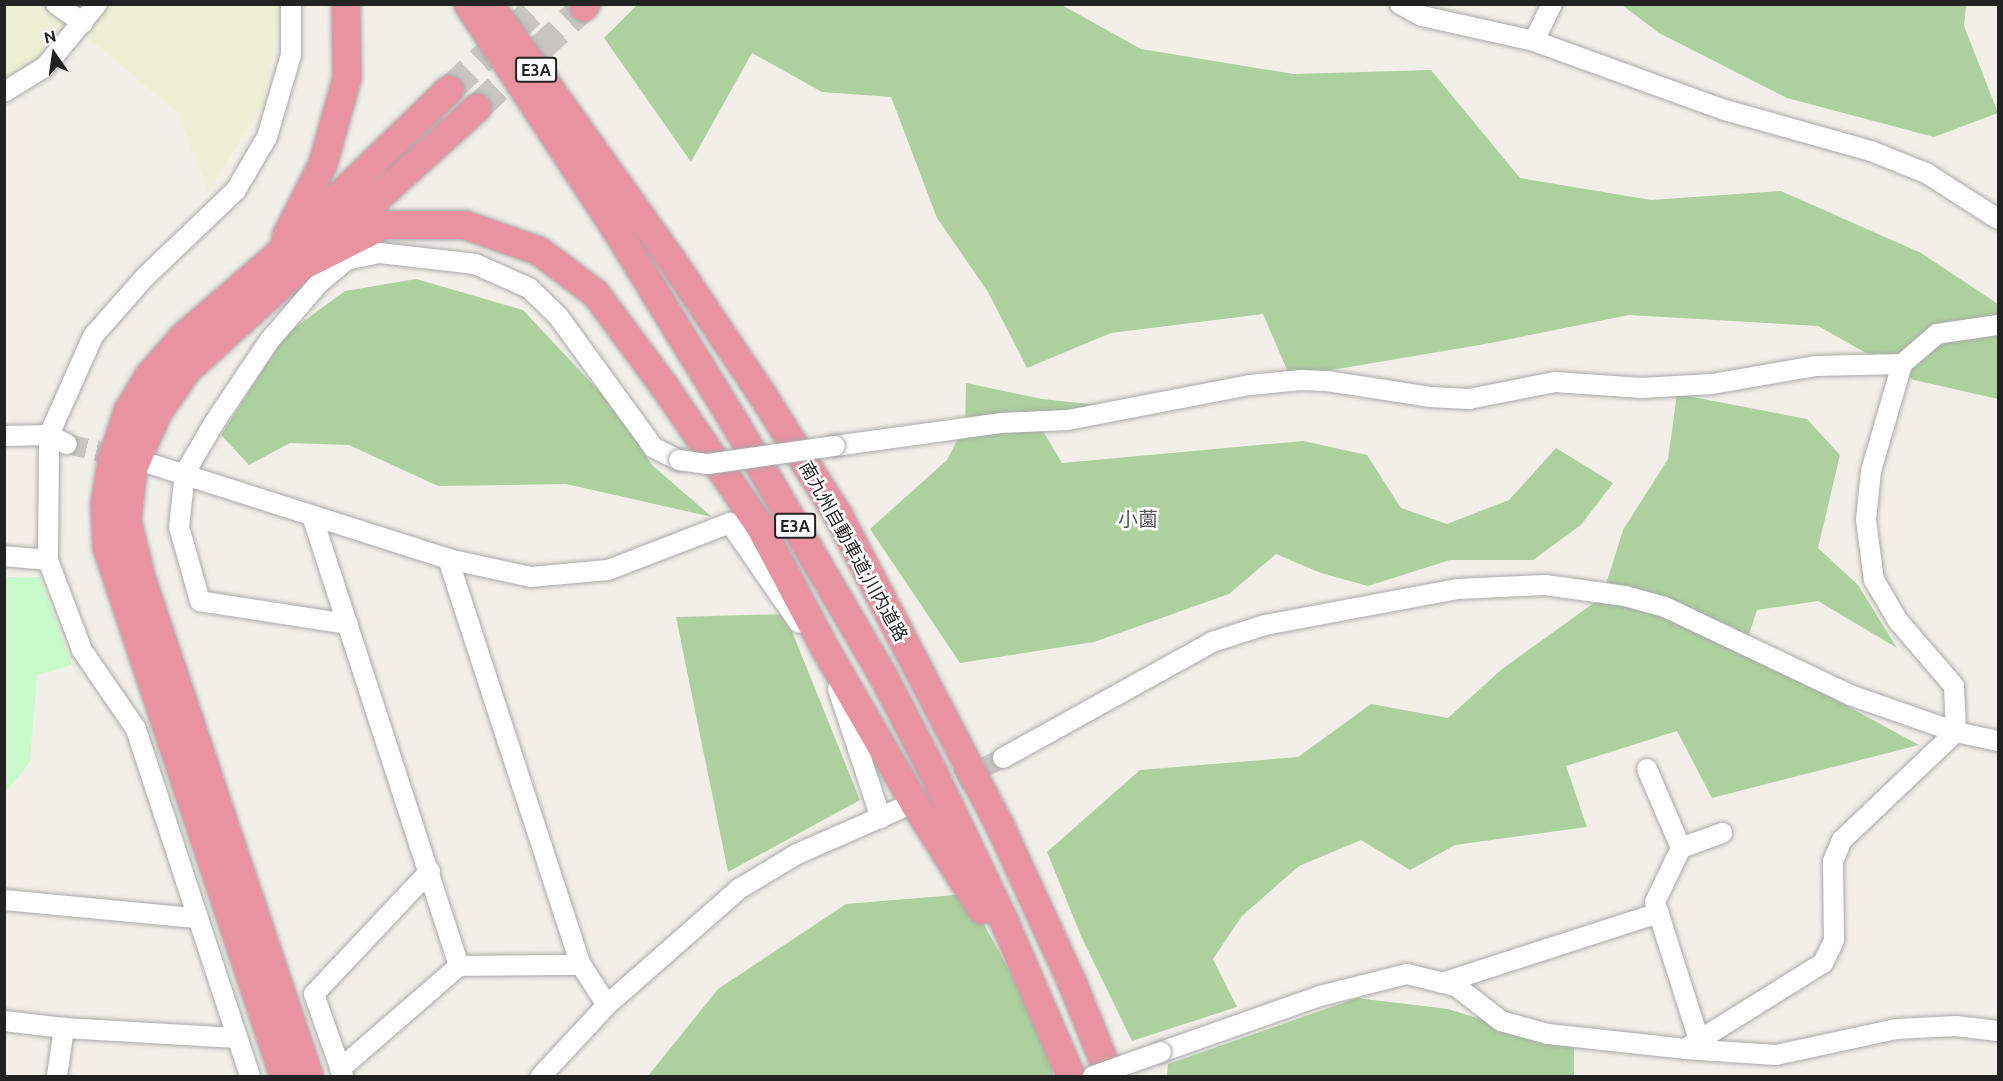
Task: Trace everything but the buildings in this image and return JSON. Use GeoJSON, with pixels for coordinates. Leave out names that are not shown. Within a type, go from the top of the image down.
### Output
{"type":"FeatureCollection","features":[{"type":"Feature","properties":{"kind":"highway"},"geometry":{"type":"LineString","coordinates":[[290,260],[323,164],[347,78],[346,4]]}},
{"type":"Feature","properties":{"kind":"highway","name":"南九州自動車道;川内道路"},"geometry":{"type":"LineString","coordinates":[[468,4],[644,274],[736,425],[882,674],[947,802],[1038,998],[1071,1077]]}},
{"type":"Feature","properties":{"kind":"highway","name":"南九州自動車道;川内道路"},"geometry":{"type":"LineString","coordinates":[[489,4],[674,262],[838,515],[965,757],[1038,907],[1110,1077]]}},
{"type":"Feature","properties":{"kind":"highway"},"geometry":{"type":"LineString","coordinates":[[505,4],[527,40],[660,227],[743,366]]}},
{"type":"Feature","properties":{"kind":"highway"},"geometry":{"type":"LineString","coordinates":[[309,1077],[141,578],[127,520],[133,468],[158,412],[187,370],[449,90]]}},
{"type":"Feature","properties":{"kind":"highway"},"geometry":{"type":"LineString","coordinates":[[284,1077],[107,547],[105,505],[115,450],[128,411],[149,375],[184,336],[290,260],[477,108]]}},
{"type":"Feature","properties":{"kind":"highway"},"geometry":{"type":"LineString","coordinates":[[290,260],[383,225],[465,225],[539,251],[596,294],[664,386],[760,526],[826,650],[915,804],[1038,998]]}},
{"type":"Feature","properties":{"kind":"street"},"geometry":{"type":"LineString","coordinates":[[56,4],[82,23]]}},
{"type":"Feature","properties":{"kind":"street"},"geometry":{"type":"LineString","coordinates":[[4,92],[45,67],[97,4]]}},
{"type":"Feature","properties":{"kind":"street"},"geometry":{"type":"LineString","coordinates":[[250,1077],[196,918],[136,729],[82,650],[48,560],[49,435],[93,336],[145,277],[236,190],[267,137],[291,55],[291,4]]}},
{"type":"Feature","properties":{"kind":"street"},"geometry":{"type":"LineString","coordinates":[[1400,4],[1422,16],[1534,41],[1725,110],[1871,151],[1926,173],[1998,219]]}},
{"type":"Feature","properties":{"kind":"street"},"geometry":{"type":"LineString","coordinates":[[1534,41],[1552,4]]}},
{"type":"Feature","properties":{"kind":"street"},"geometry":{"type":"LineString","coordinates":[[348,624],[200,601],[180,527],[185,473],[214,423],[269,341],[319,283],[346,260],[380,253],[475,264],[528,288],[558,316],[654,448],[679,460],[708,464],[1000,423],[1068,420],[1250,385],[1301,380],[1327,381],[1430,397],[1468,399],[1555,382],[1642,388],[1712,384],[1816,366],[1902,364]]}},
{"type":"Feature","properties":{"kind":"street"},"geometry":{"type":"LineString","coordinates":[[1692,1045],[1823,963],[1834,940],[1833,861],[1842,840],[1956,732],[1954,686],[1898,621],[1874,580],[1866,520],[1871,471],[1902,364],[1937,334],[1998,325]]}},
{"type":"Feature","properties":{"kind":"street"},"geometry":{"type":"LineString","coordinates":[[4,436],[49,435],[67,444]]}},
{"type":"Feature","properties":{"kind":"street"},"geometry":{"type":"LineString","coordinates":[[151,464],[448,559],[531,577],[608,570],[730,523],[832,671],[881,818]]}},
{"type":"Feature","properties":{"kind":"street"},"geometry":{"type":"LineString","coordinates":[[312,516],[430,871],[459,966]]}},
{"type":"Feature","properties":{"kind":"street"},"geometry":{"type":"LineString","coordinates":[[4,556],[48,560]]}},
{"type":"Feature","properties":{"kind":"street"},"geometry":{"type":"LineString","coordinates":[[448,559],[581,965],[607,1005]]}},
{"type":"Feature","properties":{"kind":"street"},"geometry":{"type":"LineString","coordinates":[[1003,758],[1212,642],[1265,625],[1457,589],[1545,585],[1625,596],[1665,608],[1850,695],[1956,732],[1998,741]]}},
{"type":"Feature","properties":{"kind":"street"},"geometry":{"type":"LineString","coordinates":[[1647,769],[1681,848]]}},
{"type":"Feature","properties":{"kind":"street"},"geometry":{"type":"LineString","coordinates":[[541,1077],[607,1005],[739,889],[797,854],[904,807]]}},
{"type":"Feature","properties":{"kind":"street"},"geometry":{"type":"LineString","coordinates":[[1692,1045],[1655,902],[1681,848],[1722,833]]}},
{"type":"Feature","properties":{"kind":"street"},"geometry":{"type":"LineString","coordinates":[[430,871],[314,994],[341,1073],[459,966],[581,965]]}},
{"type":"Feature","properties":{"kind":"street"},"geometry":{"type":"LineString","coordinates":[[4,900],[196,918]]}},
{"type":"Feature","properties":{"kind":"street"},"geometry":{"type":"LineString","coordinates":[[1442,983],[1659,913]]}},
{"type":"Feature","properties":{"kind":"street"},"geometry":{"type":"LineString","coordinates":[[1093,1077],[1320,996],[1407,974],[1456,986],[1501,1020],[1548,1034],[1692,1045],[1776,1055],[1896,1029],[1956,1026],[1998,1031]]}},
{"type":"Feature","properties":{"kind":"street"},"geometry":{"type":"LineString","coordinates":[[4,1021],[64,1028],[237,1038]]}},
{"type":"Feature","properties":{"kind":"street"},"geometry":{"type":"LineString","coordinates":[[57,1077],[64,1028]]}},
{"type":"Feature","properties":{"kind":"green space"},"geometry":{"type":"Polygon","coordinates":[[[1060,4],[1141,49],[1294,74],[1431,70],[1520,178],[1651,200],[1781,191],[1921,253],[1998,304],[1998,399],[1914,380],[1818,326],[1629,315],[1491,343],[1290,377],[1263,314],[1111,333],[1027,368],[988,292],[937,218],[891,97],[822,92],[752,53],[691,162],[604,38],[637,5],[1060,4]]]}},
{"type":"Feature","properties":{"kind":"green space"},"geometry":{"type":"Polygon","coordinates":[[[5,5],[281,5],[264,101],[209,192],[177,112],[67,20],[53,53],[5,79],[5,5]]]}},
{"type":"Feature","properties":{"kind":"green space"},"geometry":{"type":"Polygon","coordinates":[[[1622,5],[1966,5],[1964,26],[1998,113],[1934,137],[1787,98],[1659,33],[1622,5]]]}},
{"type":"Feature","properties":{"kind":"green space"},"geometry":{"type":"Polygon","coordinates":[[[416,279],[523,310],[613,406],[652,465],[712,517],[566,484],[438,486],[349,445],[290,443],[249,465],[221,435],[286,334],[345,291],[416,279]]]}},
{"type":"Feature","properties":{"kind":"green space"},"geometry":{"type":"Polygon","coordinates":[[[966,383],[1042,399],[1135,409],[1043,431],[1062,463],[1303,441],[1367,455],[1401,508],[1447,524],[1509,500],[1556,448],[1613,483],[1581,525],[1533,560],[1450,560],[1368,586],[1321,573],[1276,554],[1229,594],[1094,642],[960,663],[870,529],[947,460],[965,425],[966,383]]]}},
{"type":"Feature","properties":{"kind":"green space"},"geometry":{"type":"Polygon","coordinates":[[[1677,394],[1807,419],[1840,455],[1818,548],[1858,585],[1897,648],[1818,601],[1757,610],[1744,650],[1919,745],[1712,798],[1677,731],[1566,766],[1587,827],[1455,845],[1410,870],[1361,840],[1299,866],[1242,916],[1213,959],[1237,1007],[1132,1041],[1081,936],[1047,852],[1140,770],[1298,757],[1371,704],[1448,718],[1502,669],[1602,597],[1623,530],[1668,459],[1677,394]]]}},
{"type":"Feature","properties":{"kind":"green space"},"geometry":{"type":"Polygon","coordinates":[[[5,577],[40,577],[72,665],[37,675],[30,762],[5,793],[5,577]]]}},
{"type":"Feature","properties":{"kind":"green space"},"geometry":{"type":"Polygon","coordinates":[[[785,614],[860,800],[728,872],[676,617],[785,614]]]}},
{"type":"Feature","properties":{"kind":"green space"},"geometry":{"type":"Polygon","coordinates":[[[967,894],[1038,1022],[1054,1076],[648,1076],[718,989],[846,904],[967,894]]]}},
{"type":"Feature","properties":{"kind":"green space"},"geometry":{"type":"Polygon","coordinates":[[[1357,998],[1448,1009],[1574,1048],[1574,1076],[1167,1076],[1168,1064],[1357,998]]]}},
{"type":"Feature","properties":{"kind":"tunnel"},"geometry":{"type":"LineString","coordinates":[[449,90],[541,4]]}},
{"type":"Feature","properties":{"kind":"tunnel"},"geometry":{"type":"LineString","coordinates":[[477,108],[584,7]]}},
{"type":"Feature","properties":{"kind":"tunnel"},"geometry":{"type":"LineString","coordinates":[[67,444],[126,458]]}},
{"type":"Feature","properties":{"kind":"tunnel"},"geometry":{"type":"LineString","coordinates":[[931,794],[1003,758]]}},
{"type":"Feature","properties":{"kind":"district","name":"小薗"},"geometry":{"type":"Point","coordinates":[1138,518]}}]}
